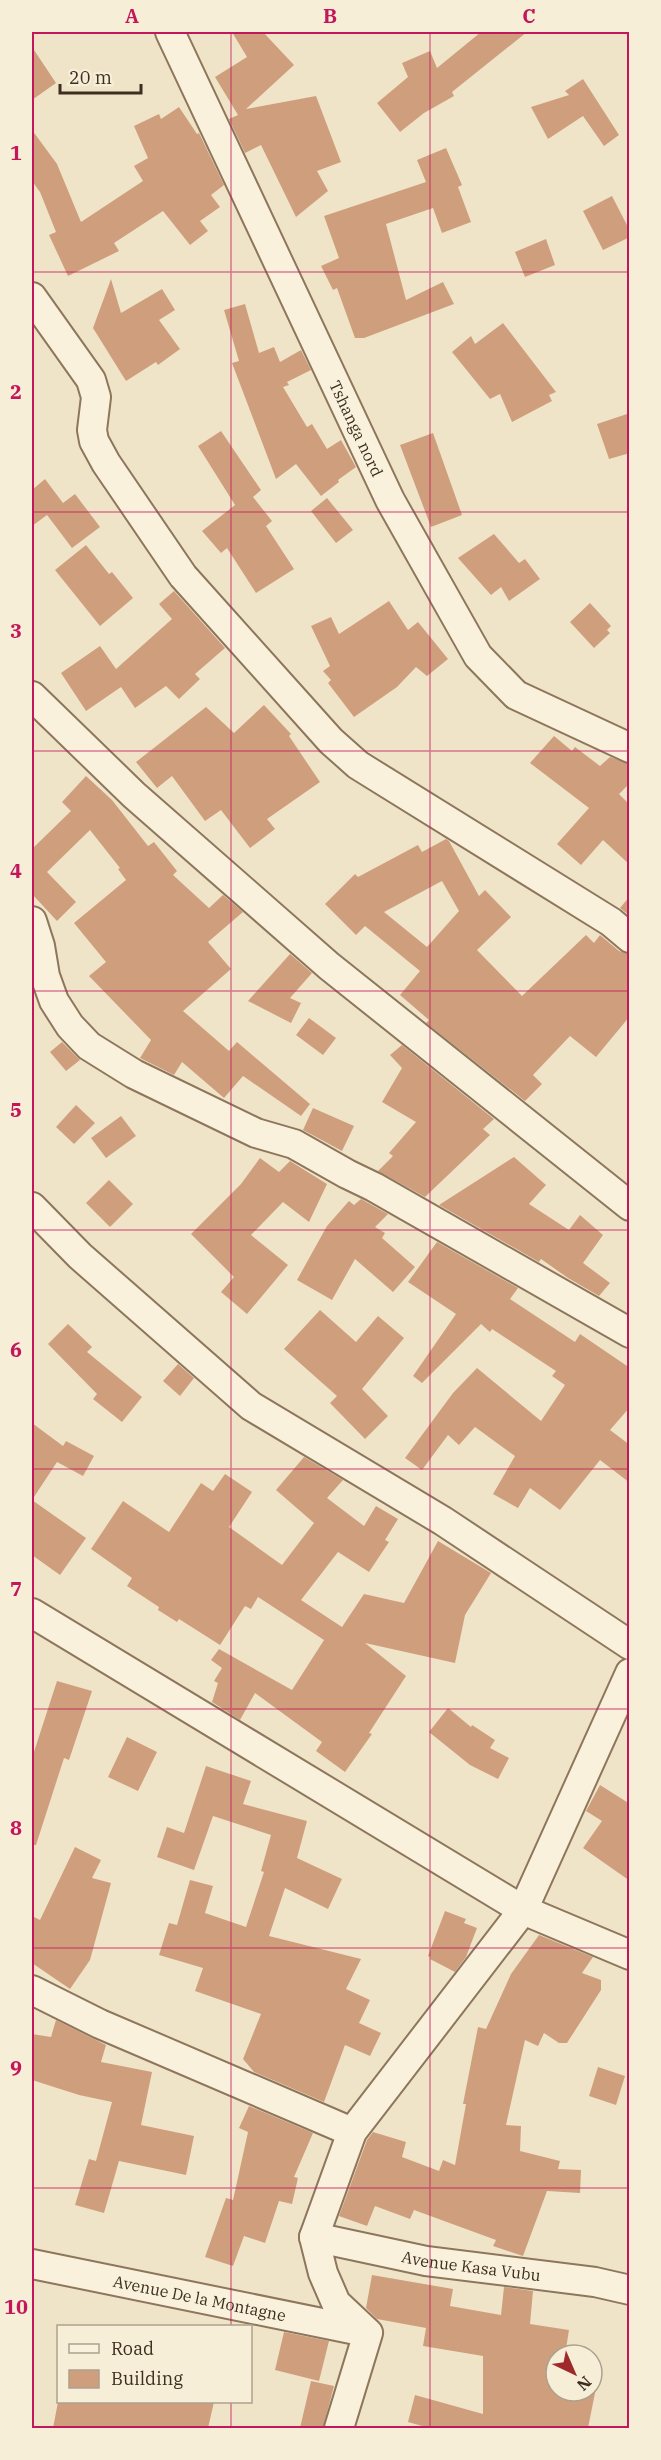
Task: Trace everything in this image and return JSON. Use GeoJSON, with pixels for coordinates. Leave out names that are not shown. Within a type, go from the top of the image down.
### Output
{"type":"FeatureCollection","features":[{"type":"Feature","properties":{"kind":"street","name":"Tshanga nord"},"geometry":{"type":"LineString","coordinates":[[170,32],[390,500],[478,656],[516,695],[630,748]]}},
{"type":"Feature","properties":{"kind":"street"},"geometry":{"type":"LineString","coordinates":[[32,297],[92,380],[96,396],[92,430],[94,441],[138,510],[183,576],[331,741],[358,765],[611,922],[630,938]]}},
{"type":"Feature","properties":{"kind":"street"},"geometry":{"type":"LineString","coordinates":[[32,696],[134,795],[329,966],[630,1206]]}},
{"type":"Feature","properties":{"kind":"street"},"geometry":{"type":"LineString","coordinates":[[32,921],[45,976],[54,1001],[70,1026],[102,1056],[256,1133],[294,1144],[630,1333]]}},
{"type":"Feature","properties":{"kind":"street"},"geometry":{"type":"LineString","coordinates":[[32,1206],[80,1256],[250,1406],[443,1521],[630,1645]]}},
{"type":"Feature","properties":{"kind":"street"},"geometry":{"type":"LineString","coordinates":[[32,1613],[523,1910],[630,1955]]}},
{"type":"Feature","properties":{"kind":"street"},"geometry":{"type":"LineString","coordinates":[[339,2428],[368,2333],[336,2303],[323,2273],[314,2237],[352,2132],[523,1910],[630,1673]]}},
{"type":"Feature","properties":{"kind":"street"},"geometry":{"type":"LineString","coordinates":[[32,1989],[100,2024],[352,2132]]}},
{"type":"Feature","properties":{"kind":"street","name":"Avenue Kasa Vubu"},"geometry":{"type":"LineString","coordinates":[[314,2237],[426,2261],[595,2282],[630,2290]]}},
{"type":"Feature","properties":{"kind":"street","name":"Avenue De la Montagne"},"geometry":{"type":"LineString","coordinates":[[32,2264],[368,2333]]}},
{"type":"Feature","properties":{"kind":"building"},"geometry":{"type":"Polygon","coordinates":[[[232,32],[263,32],[294,65],[246,109],[316,96],[341,162],[317,171],[328,191],[296,217],[261,145],[245,153],[229,119],[238,115],[215,77],[247,57],[232,32]]]}},
{"type":"Feature","properties":{"kind":"building"},"geometry":{"type":"Polygon","coordinates":[[[481,32],[527,32],[452,92],[454,96],[424,113],[400,132],[377,103],[408,77],[402,63],[430,51],[437,68],[481,32]]]}},
{"type":"Feature","properties":{"kind":"building"},"geometry":{"type":"Polygon","coordinates":[[[32,47],[56,83],[32,100],[32,47]]]}},
{"type":"Feature","properties":{"kind":"building"},"geometry":{"type":"Polygon","coordinates":[[[583,79],[619,135],[604,146],[583,116],[548,139],[531,107],[569,95],[565,91],[583,79]]]}},
{"type":"Feature","properties":{"kind":"building"},"geometry":{"type":"Polygon","coordinates":[[[179,107],[197,134],[199,133],[224,185],[211,195],[220,207],[200,221],[208,231],[190,245],[163,211],[114,243],[119,251],[68,276],[49,235],[56,232],[40,192],[32,181],[32,130],[57,164],[81,222],[143,181],[134,166],[148,158],[134,126],[159,114],[161,119],[179,107]]]}},
{"type":"Feature","properties":{"kind":"building"},"geometry":{"type":"Polygon","coordinates":[[[446,148],[462,185],[458,187],[471,222],[442,233],[433,208],[386,224],[406,300],[443,282],[454,304],[364,338],[355,338],[337,288],[333,290],[321,266],[339,258],[324,216],[426,182],[417,160],[446,148]]]}},
{"type":"Feature","properties":{"kind":"building"},"geometry":{"type":"Polygon","coordinates":[[[612,196],[630,231],[630,237],[603,250],[583,211],[612,196]]]}},
{"type":"Feature","properties":{"kind":"building"},"geometry":{"type":"Polygon","coordinates":[[[546,239],[555,265],[525,277],[515,252],[546,239]]]}},
{"type":"Feature","properties":{"kind":"building"},"geometry":{"type":"Polygon","coordinates":[[[111,279],[121,313],[162,289],[175,310],[159,320],[180,349],[158,365],[156,362],[126,381],[93,328],[111,279]]]}},
{"type":"Feature","properties":{"kind":"building"},"geometry":{"type":"Polygon","coordinates":[[[245,304],[259,353],[274,347],[280,362],[301,350],[311,370],[287,382],[289,385],[283,387],[307,427],[312,424],[327,449],[341,440],[356,467],[321,496],[296,464],[276,479],[232,363],[239,361],[224,310],[245,304]]]}},
{"type":"Feature","properties":{"kind":"building"},"geometry":{"type":"Polygon","coordinates":[[[503,323],[556,392],[549,395],[552,401],[512,422],[500,394],[490,399],[452,352],[471,336],[475,344],[503,323]]]}},
{"type":"Feature","properties":{"kind":"building"},"geometry":{"type":"Polygon","coordinates":[[[630,413],[630,453],[609,459],[597,424],[630,413]]]}},
{"type":"Feature","properties":{"kind":"building"},"geometry":{"type":"Polygon","coordinates":[[[221,431],[261,490],[253,497],[272,521],[266,526],[294,569],[256,593],[227,548],[221,553],[202,531],[235,505],[198,446],[221,431]]]}},
{"type":"Feature","properties":{"kind":"building"},"geometry":{"type":"Polygon","coordinates":[[[433,433],[462,515],[431,527],[400,445],[433,433]]]}},
{"type":"Feature","properties":{"kind":"building"},"geometry":{"type":"Polygon","coordinates":[[[45,479],[63,503],[75,494],[100,527],[72,548],[47,515],[32,526],[32,490],[45,479]]]}},
{"type":"Feature","properties":{"kind":"building"},"geometry":{"type":"Polygon","coordinates":[[[327,498],[353,530],[336,543],[311,511],[327,498]]]}},
{"type":"Feature","properties":{"kind":"building"},"geometry":{"type":"Polygon","coordinates":[[[494,534],[519,563],[525,559],[540,579],[509,601],[501,587],[491,595],[458,558],[494,534]]]}},
{"type":"Feature","properties":{"kind":"building"},"geometry":{"type":"Polygon","coordinates":[[[86,545],[109,574],[112,572],[133,598],[100,626],[55,570],[86,545]]]}},
{"type":"Feature","properties":{"kind":"building"},"geometry":{"type":"Polygon","coordinates":[[[174,591],[225,648],[195,674],[200,679],[179,699],[166,686],[135,708],[121,687],[86,711],[61,673],[100,646],[116,669],[172,619],[159,604],[174,591]]]}},
{"type":"Feature","properties":{"kind":"building"},"geometry":{"type":"Polygon","coordinates":[[[389,601],[408,630],[418,622],[448,659],[427,676],[416,667],[397,687],[354,717],[328,683],[331,680],[323,671],[330,666],[311,626],[331,617],[339,634],[389,601]]]}},
{"type":"Feature","properties":{"kind":"building"},"geometry":{"type":"Polygon","coordinates":[[[590,603],[611,626],[607,630],[610,633],[594,648],[570,622],[590,603]]]}},
{"type":"Feature","properties":{"kind":"building"},"geometry":{"type":"Polygon","coordinates":[[[264,705],[291,734],[289,736],[320,782],[267,819],[275,829],[250,848],[221,810],[205,821],[172,776],[157,788],[136,762],[206,707],[234,733],[264,705]]]}},
{"type":"Feature","properties":{"kind":"building"},"geometry":{"type":"Polygon","coordinates":[[[554,736],[572,751],[575,747],[600,766],[610,757],[630,764],[630,783],[619,794],[630,805],[630,865],[603,840],[581,865],[557,844],[589,808],[530,763],[554,736]]]}},
{"type":"Feature","properties":{"kind":"building"},"geometry":{"type":"Polygon","coordinates":[[[86,776],[112,800],[148,846],[154,842],[177,871],[173,875],[209,908],[223,895],[243,912],[208,942],[231,969],[183,1011],[229,1051],[237,1042],[310,1104],[301,1116],[243,1076],[224,1098],[182,1062],[174,1075],[140,1058],[151,1040],[89,976],[106,962],[74,923],[126,880],[118,869],[120,868],[90,830],[47,872],[76,902],[57,921],[32,894],[32,849],[71,811],[62,802],[86,776]]]}},
{"type":"Feature","properties":{"kind":"building"},"geometry":{"type":"Polygon","coordinates":[[[446,839],[449,841],[479,896],[485,890],[511,917],[477,950],[522,996],[586,935],[594,943],[600,935],[619,951],[630,954],[630,1016],[596,1057],[570,1036],[533,1075],[542,1084],[525,1101],[426,1023],[429,1020],[400,995],[420,971],[365,926],[356,935],[325,904],[355,874],[358,877],[418,845],[422,852],[446,839]],[[442,881],[384,912],[427,947],[459,911],[442,881]]]}},
{"type":"Feature","properties":{"kind":"building"},"geometry":{"type":"Polygon","coordinates":[[[630,896],[630,916],[620,908],[630,896]]]}},
{"type":"Feature","properties":{"kind":"building"},"geometry":{"type":"Polygon","coordinates":[[[290,954],[312,973],[290,998],[301,1003],[291,1023],[248,1001],[290,954]]]}},
{"type":"Feature","properties":{"kind":"building"},"geometry":{"type":"Polygon","coordinates":[[[309,1018],[336,1038],[323,1055],[296,1035],[309,1018]]]}},
{"type":"Feature","properties":{"kind":"building"},"geometry":{"type":"Polygon","coordinates":[[[62,1042],[80,1060],[66,1071],[50,1052],[62,1042]]]}},
{"type":"Feature","properties":{"kind":"building"},"geometry":{"type":"Polygon","coordinates":[[[402,1045],[494,1119],[483,1129],[490,1135],[425,1197],[378,1171],[393,1156],[389,1153],[416,1122],[382,1102],[402,1068],[390,1055],[402,1045]]]}},
{"type":"Feature","properties":{"kind":"building"},"geometry":{"type":"Polygon","coordinates":[[[76,1105],[95,1123],[74,1144],[56,1127],[76,1105]]]}},
{"type":"Feature","properties":{"kind":"building"},"geometry":{"type":"Polygon","coordinates":[[[313,1108],[354,1126],[342,1151],[303,1130],[313,1108]]]}},
{"type":"Feature","properties":{"kind":"building"},"geometry":{"type":"Polygon","coordinates":[[[121,1116],[136,1136],[106,1158],[91,1138],[121,1116]]]}},
{"type":"Feature","properties":{"kind":"building"},"geometry":{"type":"Polygon","coordinates":[[[514,1157],[546,1185],[529,1204],[569,1230],[580,1215],[603,1235],[583,1263],[610,1283],[599,1296],[541,1259],[539,1262],[439,1205],[514,1157]]]}},
{"type":"Feature","properties":{"kind":"building"},"geometry":{"type":"Polygon","coordinates":[[[260,1158],[279,1172],[290,1161],[327,1184],[309,1222],[283,1202],[251,1235],[288,1265],[247,1314],[221,1292],[234,1277],[191,1234],[241,1184],[260,1158]]]}},
{"type":"Feature","properties":{"kind":"building"},"geometry":{"type":"Polygon","coordinates":[[[109,1180],[133,1204],[110,1227],[86,1203],[109,1180]]]}},
{"type":"Feature","properties":{"kind":"building"},"geometry":{"type":"Polygon","coordinates":[[[361,1199],[388,1214],[375,1227],[385,1233],[382,1238],[415,1267],[393,1292],[355,1259],[332,1300],[297,1280],[327,1226],[349,1201],[354,1205],[361,1199]]]}},
{"type":"Feature","properties":{"kind":"building"},"geometry":{"type":"Polygon","coordinates":[[[437,1242],[518,1288],[510,1299],[575,1342],[580,1334],[630,1368],[630,1407],[610,1430],[630,1445],[630,1483],[600,1460],[560,1510],[530,1488],[518,1508],[493,1494],[515,1456],[475,1427],[459,1445],[448,1435],[422,1470],[405,1458],[453,1393],[477,1368],[541,1421],[565,1385],[552,1376],[556,1371],[492,1329],[490,1332],[481,1324],[422,1383],[413,1376],[456,1314],[408,1282],[437,1242]]]}},
{"type":"Feature","properties":{"kind":"building"},"geometry":{"type":"Polygon","coordinates":[[[320,1310],[356,1342],[378,1316],[404,1338],[362,1389],[388,1416],[365,1439],[330,1403],[337,1396],[284,1349],[320,1310]]]}},
{"type":"Feature","properties":{"kind":"building"},"geometry":{"type":"Polygon","coordinates":[[[68,1324],[92,1347],[87,1352],[142,1397],[122,1422],[93,1399],[97,1394],[48,1344],[68,1324]]]}},
{"type":"Feature","properties":{"kind":"building"},"geometry":{"type":"Polygon","coordinates":[[[178,1364],[194,1378],[180,1396],[163,1381],[178,1364]]]}},
{"type":"Feature","properties":{"kind":"building"},"geometry":{"type":"Polygon","coordinates":[[[32,1423],[63,1446],[66,1441],[94,1456],[83,1476],[57,1462],[32,1500],[32,1423]]]}},
{"type":"Feature","properties":{"kind":"building"},"geometry":{"type":"Polygon","coordinates":[[[304,1457],[343,1480],[327,1498],[364,1526],[376,1506],[398,1519],[385,1540],[389,1542],[369,1572],[338,1552],[301,1600],[342,1627],[364,1594],[404,1603],[438,1541],[491,1573],[465,1615],[455,1663],[365,1643],[406,1676],[369,1733],[372,1734],[345,1772],[316,1751],[322,1742],[255,1693],[240,1720],[212,1702],[218,1683],[214,1681],[222,1668],[211,1660],[219,1649],[292,1690],[324,1640],[258,1597],[251,1609],[245,1606],[220,1645],[179,1619],[177,1622],[158,1610],[159,1607],[127,1586],[132,1578],[91,1549],[123,1501],[169,1532],[201,1483],[213,1491],[225,1474],[252,1492],[229,1527],[282,1565],[314,1523],[276,1490],[304,1457]]]}},
{"type":"Feature","properties":{"kind":"building"},"geometry":{"type":"Polygon","coordinates":[[[32,1500],[86,1538],[60,1575],[32,1555],[32,1500]]]}},
{"type":"Feature","properties":{"kind":"building"},"geometry":{"type":"Polygon","coordinates":[[[57,1681],[92,1691],[69,1760],[64,1758],[36,1845],[32,1845],[32,1758],[57,1681]]]}},
{"type":"Feature","properties":{"kind":"building"},"geometry":{"type":"Polygon","coordinates":[[[448,1708],[471,1727],[472,1725],[495,1740],[490,1748],[509,1758],[498,1779],[470,1765],[429,1732],[448,1708]]]}},
{"type":"Feature","properties":{"kind":"building"},"geometry":{"type":"Polygon","coordinates":[[[127,1737],[157,1752],[138,1791],[108,1777],[127,1737]]]}},
{"type":"Feature","properties":{"kind":"building"},"geometry":{"type":"Polygon","coordinates":[[[206,1766],[251,1781],[243,1804],[307,1821],[297,1858],[342,1879],[328,1909],[285,1888],[269,1936],[361,1959],[346,1989],[370,2000],[359,2023],[381,2033],[370,2056],[345,2045],[324,2102],[254,2072],[243,2059],[261,2014],[195,1991],[203,1968],[159,1955],[169,1923],[177,1925],[190,1880],[213,1886],[205,1913],[246,1927],[264,1872],[261,1871],[271,1835],[213,1816],[194,1870],[157,1857],[167,1827],[184,1833],[206,1766]]]}},
{"type":"Feature","properties":{"kind":"building"},"geometry":{"type":"Polygon","coordinates":[[[600,1785],[630,1804],[630,1881],[583,1848],[602,1821],[586,1811],[600,1785]]]}},
{"type":"Feature","properties":{"kind":"building"},"geometry":{"type":"Polygon","coordinates":[[[75,1847],[101,1860],[92,1878],[111,1883],[90,1960],[70,1989],[32,1963],[32,1916],[40,1920],[75,1847]]]}},
{"type":"Feature","properties":{"kind":"building"},"geometry":{"type":"Polygon","coordinates":[[[445,1911],[466,1919],[464,1923],[477,1928],[466,1957],[455,1972],[428,1956],[445,1911]]]}},
{"type":"Feature","properties":{"kind":"building"},"geometry":{"type":"Polygon","coordinates":[[[539,1935],[593,1957],[582,1973],[601,1980],[601,1990],[567,2043],[559,2043],[544,2033],[538,2046],[525,2040],[506,2125],[521,2126],[520,2151],[560,2161],[558,2169],[581,2170],[580,2193],[547,2191],[523,2256],[493,2246],[496,2240],[414,2210],[410,2219],[375,2206],[367,2226],[339,2216],[367,2140],[373,2132],[406,2142],[402,2157],[439,2171],[443,2160],[455,2165],[466,2104],[463,2104],[478,2027],[486,2029],[511,1974],[539,1935]]]}},
{"type":"Feature","properties":{"kind":"building"},"geometry":{"type":"Polygon","coordinates":[[[56,2020],[106,2045],[101,2062],[152,2072],[141,2125],[194,2136],[186,2175],[119,2161],[104,2213],[75,2205],[89,2159],[96,2161],[112,2102],[79,2095],[32,2080],[32,2034],[51,2037],[56,2020]]]}},
{"type":"Feature","properties":{"kind":"building"},"geometry":{"type":"Polygon","coordinates":[[[598,2067],[625,2076],[616,2105],[589,2096],[598,2067]]]}},
{"type":"Feature","properties":{"kind":"building"},"geometry":{"type":"Polygon","coordinates":[[[249,2106],[313,2133],[294,2177],[298,2178],[292,2204],[279,2201],[265,2243],[244,2236],[233,2266],[205,2257],[226,2198],[233,2200],[248,2132],[239,2128],[249,2106]]]}},
{"type":"Feature","properties":{"kind":"building"},"geometry":{"type":"Polygon","coordinates":[[[372,2275],[453,2289],[450,2306],[501,2315],[504,2287],[533,2291],[530,2324],[569,2330],[567,2343],[544,2343],[544,2403],[593,2403],[588,2428],[429,2428],[408,2422],[415,2395],[483,2414],[483,2356],[423,2346],[426,2328],[377,2319],[366,2308],[372,2275]]]}},
{"type":"Feature","properties":{"kind":"building"},"geometry":{"type":"Polygon","coordinates":[[[284,2332],[329,2341],[319,2381],[275,2370],[284,2332]]]}},
{"type":"Feature","properties":{"kind":"building"},"geometry":{"type":"Polygon","coordinates":[[[311,2381],[334,2386],[323,2428],[300,2428],[311,2381]]]}},
{"type":"Feature","properties":{"kind":"building"},"geometry":{"type":"Polygon","coordinates":[[[58,2403],[214,2403],[208,2428],[53,2428],[58,2403]]]}}]}
